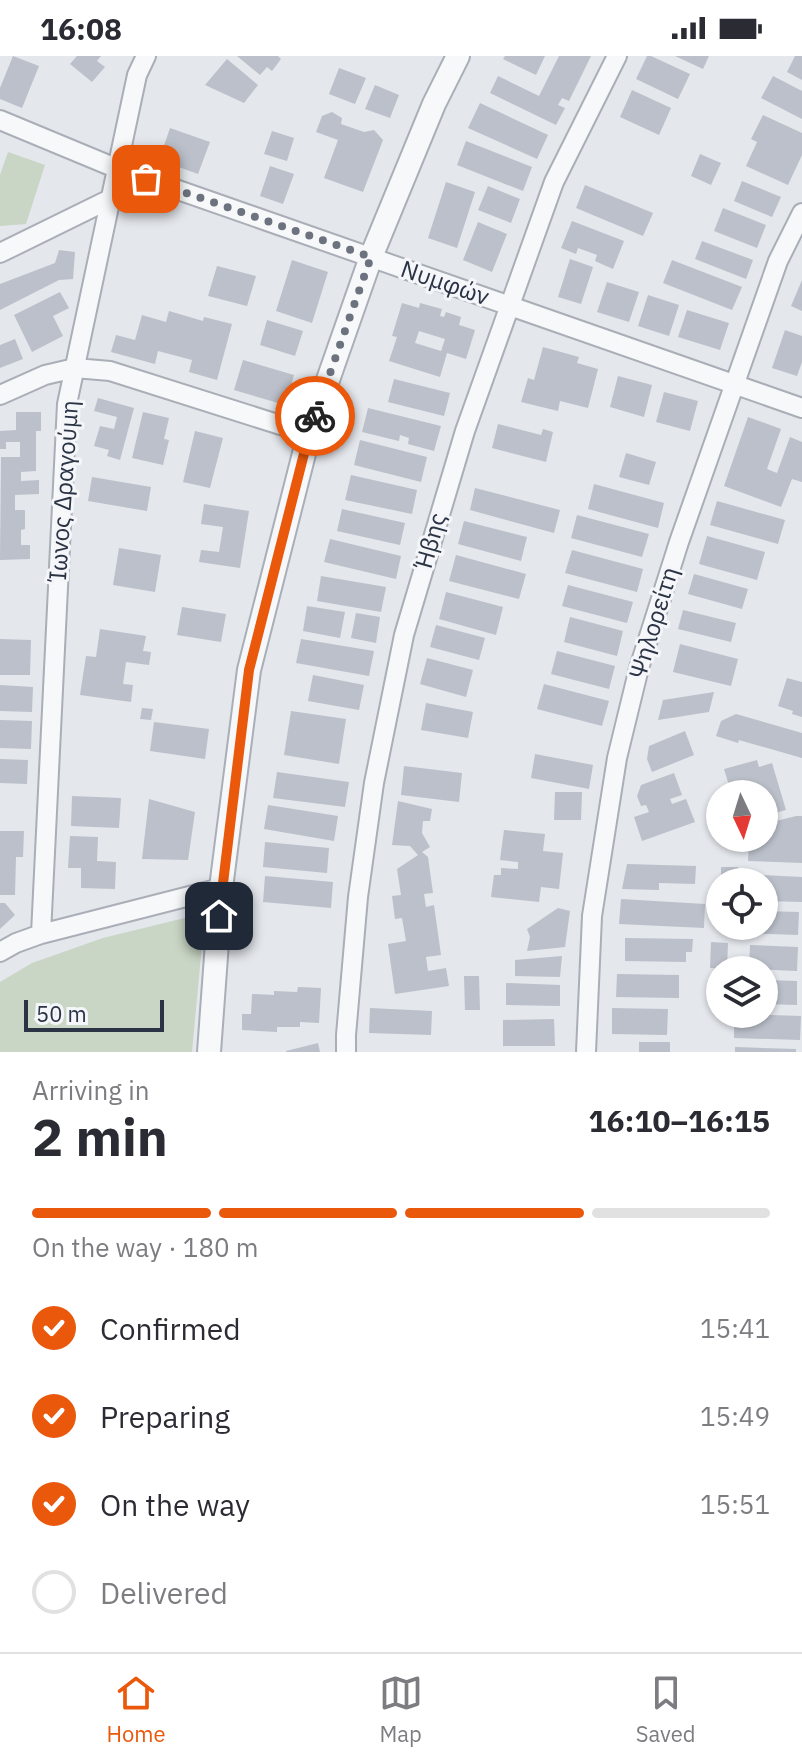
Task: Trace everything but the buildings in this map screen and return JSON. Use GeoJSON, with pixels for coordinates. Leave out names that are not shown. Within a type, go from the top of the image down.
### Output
{"type":"FeatureCollection","features":[{"type":"Feature","properties":{"kind":"street","name":"Ίωνος Δραγούμη"},"geometry":{"type":"LineString","coordinates":[[41,934],[67,404],[137,75],[146,56]]}},
{"type":"Feature","properties":{"kind":"street"},"geometry":{"type":"LineString","coordinates":[[209,1052],[221,888],[249,670],[309,434],[371,257],[434,104],[458,56]]}},
{"type":"Feature","properties":{"kind":"street","name":"Ήβης"},"geometry":{"type":"LineString","coordinates":[[346,1052],[358,897],[372,798],[404,635],[460,446],[554,182],[617,56]]}},
{"type":"Feature","properties":{"kind":"street","name":"Νυμφών"},"geometry":{"type":"LineString","coordinates":[[0,120],[118,169],[802,408]]}},
{"type":"Feature","properties":{"kind":"street"},"geometry":{"type":"LineString","coordinates":[[0,253],[112,198]]}},
{"type":"Feature","properties":{"kind":"street","name":"Ψηλορείτη"},"geometry":{"type":"LineString","coordinates":[[586,1052],[592,916],[617,758],[639,668],[679,542],[778,261],[802,213]]}},
{"type":"Feature","properties":{"kind":"street"},"geometry":{"type":"LineString","coordinates":[[0,395],[45,375],[75,368],[110,371],[309,434]]}},
{"type":"Feature","properties":{"kind":"street"},"geometry":{"type":"LineString","coordinates":[[0,952],[41,934],[221,888]]}},
{"type":"Feature","properties":{"kind":"green space"},"geometry":{"type":"Polygon","coordinates":[[[8,152],[45,165],[26,224],[0,226],[0,175],[8,152]]]}},
{"type":"Feature","properties":{"kind":"green space"},"geometry":{"type":"Polygon","coordinates":[[[205,913],[192,1052],[0,1052],[0,982],[32,963],[103,938],[205,913]]]}},
{"type":"Feature","properties":{"kind":"way so far"},"geometry":{"type":"LineString","coordinates":[[146,179],[371,257],[315,416]]}},
{"type":"Feature","properties":{"kind":"route"},"geometry":{"type":"LineString","coordinates":[[219,916],[249,670],[315,416]]}}]}
